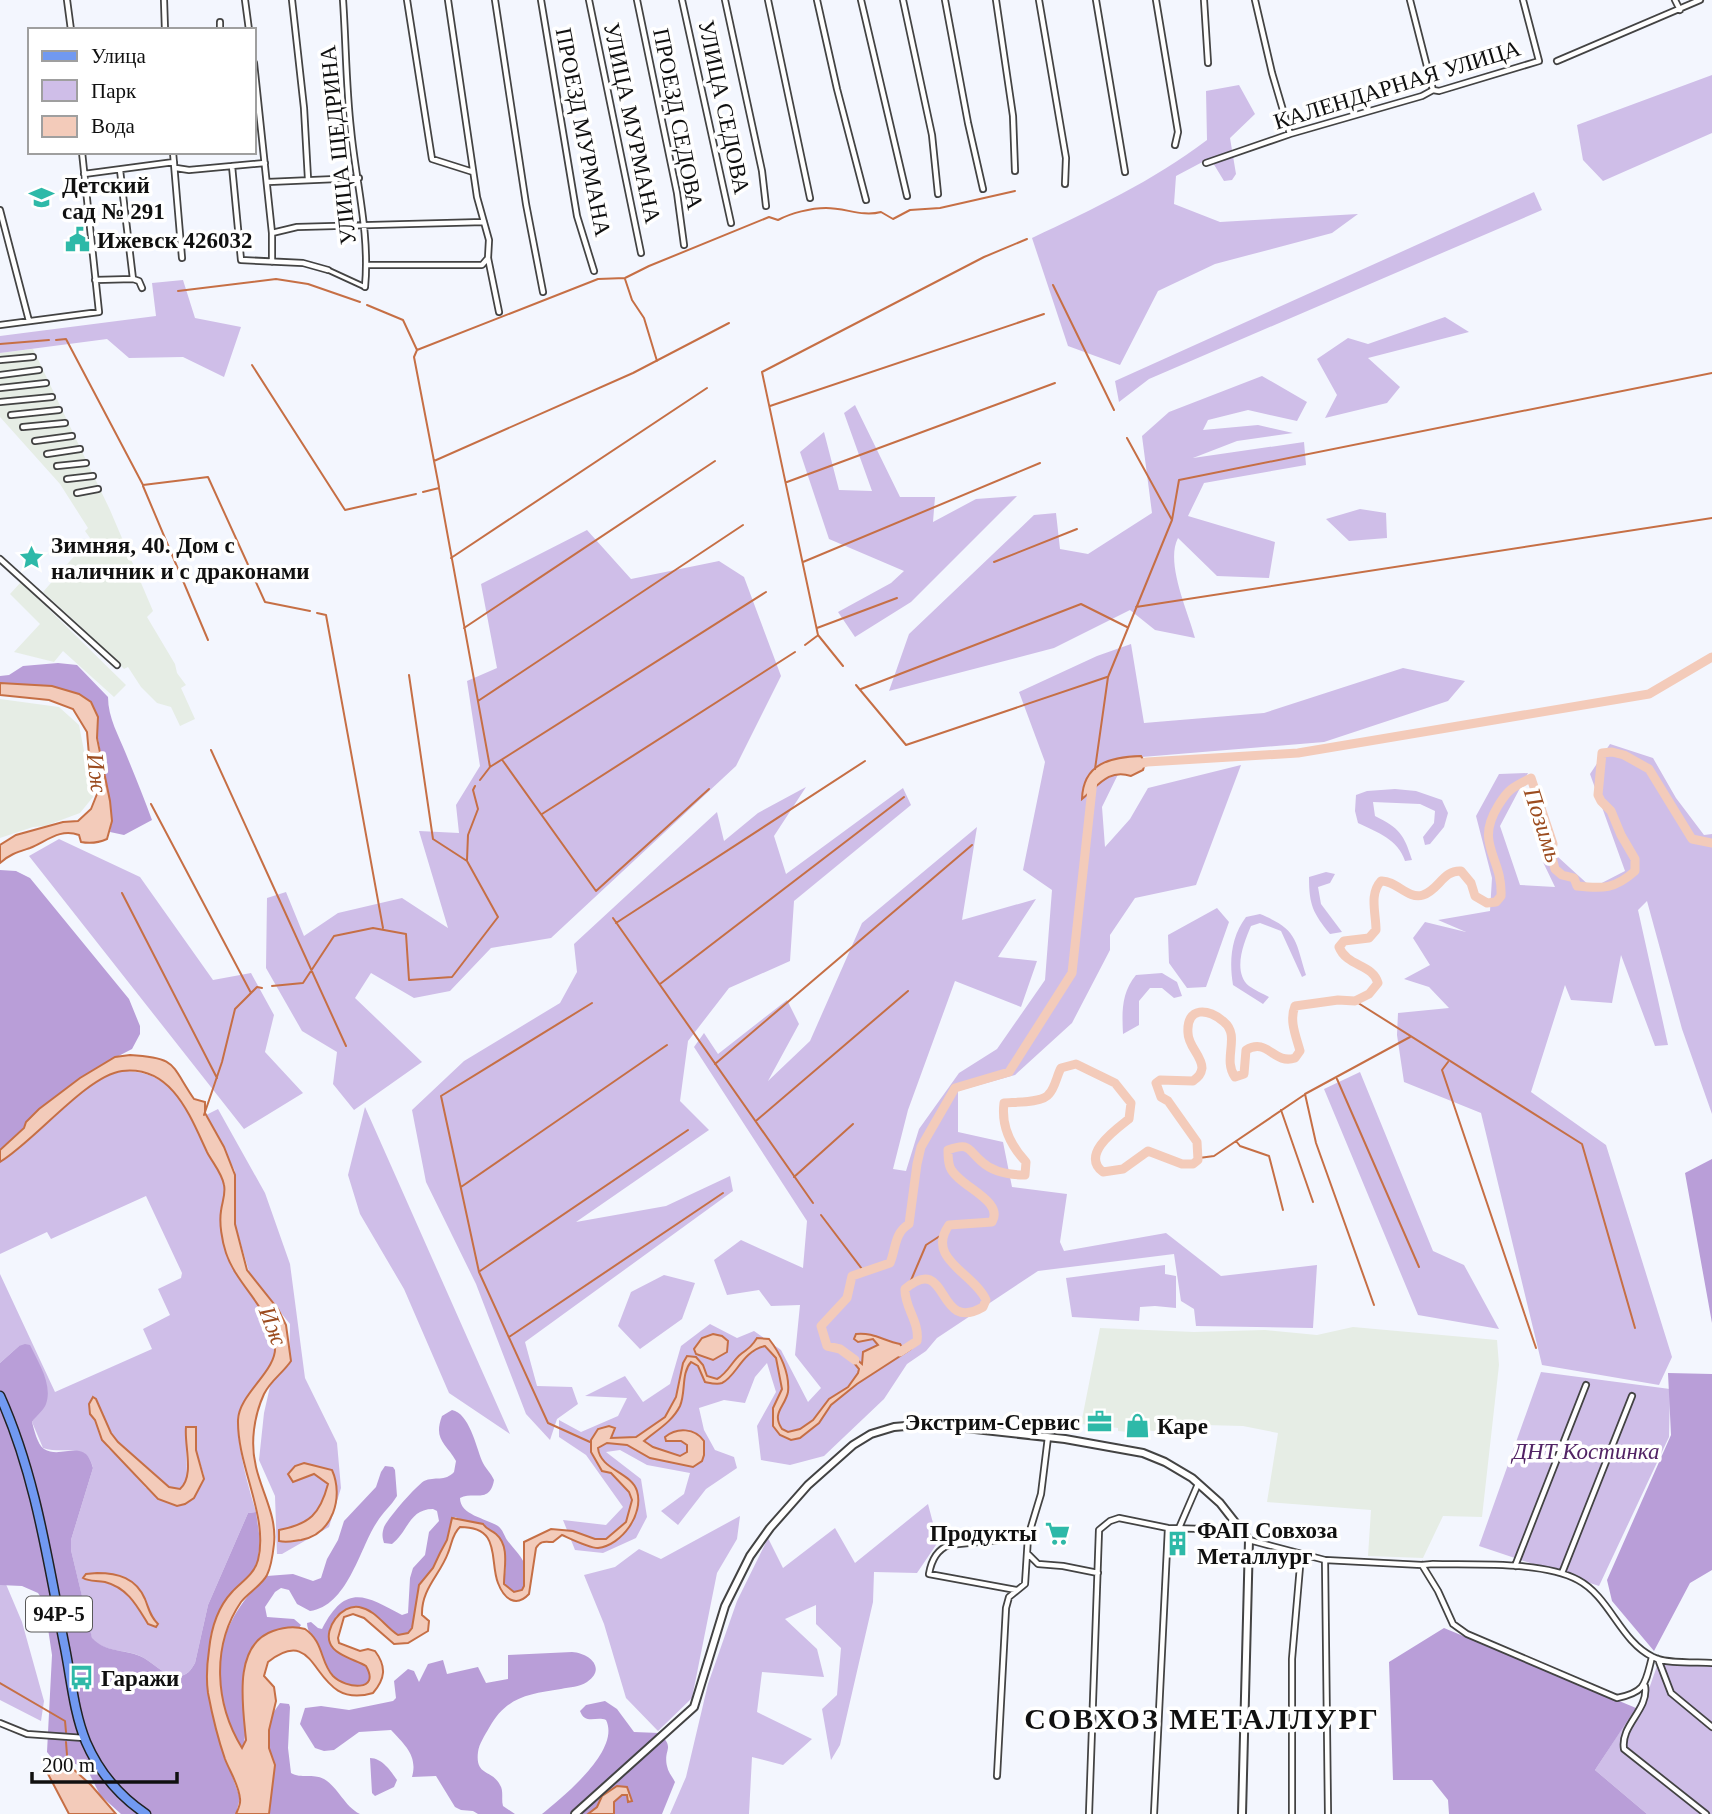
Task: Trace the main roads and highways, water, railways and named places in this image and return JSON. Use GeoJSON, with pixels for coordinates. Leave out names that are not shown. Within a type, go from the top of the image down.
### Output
{"type":"FeatureCollection","features":[{"type":"Feature","properties":{"kind":"main road","name":"94Р-5"},"geometry":{"type":"LineString","coordinates":[[0,1396],[19,1444],[37,1507],[84,1738],[108,1780],[146,1814]]}},
{"type":"Feature","properties":{"kind":"water","name":"Иж"},"geometry":{"type":"Polygon","coordinates":[[[0,683],[52,686],[79,694],[91,702],[98,717],[97,738],[110,801],[112,821],[107,839],[85,843],[81,842],[79,835],[60,834],[7,857],[0,863],[0,845],[16,835],[63,822],[78,821],[91,809],[97,794],[87,732],[73,709],[49,700],[0,695],[0,683]]]}},
{"type":"Feature","properties":{"kind":"water"},"geometry":{"type":"Polygon","coordinates":[[[1141,756],[1145,763],[1143,770],[1131,776],[1123,774],[1110,777],[1082,799],[1087,777],[1101,764],[1119,758],[1141,756]]]}},
{"type":"Feature","properties":{"kind":"water"},"geometry":{"type":"Polygon","coordinates":[[[130,1055],[165,1061],[176,1070],[194,1099],[205,1102],[205,1113],[224,1147],[235,1175],[235,1224],[247,1270],[278,1309],[286,1325],[291,1361],[264,1394],[255,1420],[253,1439],[256,1467],[273,1524],[272,1560],[265,1579],[241,1602],[231,1619],[221,1656],[220,1675],[226,1713],[242,1748],[246,1740],[243,1678],[251,1649],[260,1638],[281,1629],[305,1629],[316,1640],[333,1676],[346,1684],[366,1684],[369,1674],[366,1666],[341,1654],[330,1643],[329,1631],[335,1619],[346,1609],[359,1607],[370,1612],[398,1635],[408,1633],[412,1628],[419,1585],[433,1568],[447,1540],[452,1518],[483,1524],[496,1534],[503,1545],[504,1584],[514,1592],[522,1590],[524,1586],[524,1542],[551,1529],[606,1539],[626,1522],[632,1500],[629,1492],[611,1473],[602,1471],[591,1452],[591,1440],[598,1429],[609,1426],[615,1428],[611,1438],[636,1437],[665,1417],[676,1397],[687,1356],[696,1357],[707,1376],[717,1379],[757,1338],[769,1339],[786,1371],[788,1392],[778,1419],[782,1429],[788,1432],[800,1429],[813,1420],[829,1399],[848,1387],[859,1369],[846,1353],[862,1364],[863,1352],[878,1345],[873,1339],[858,1342],[854,1339],[856,1334],[873,1335],[911,1349],[857,1384],[831,1405],[819,1423],[800,1438],[791,1440],[780,1435],[773,1426],[773,1408],[782,1389],[776,1358],[765,1346],[745,1358],[727,1380],[720,1384],[705,1382],[698,1366],[691,1362],[686,1372],[682,1401],[677,1412],[644,1441],[680,1456],[687,1452],[687,1445],[681,1441],[666,1441],[665,1437],[680,1430],[691,1431],[704,1441],[702,1461],[693,1467],[650,1458],[627,1445],[607,1443],[598,1448],[604,1461],[629,1479],[637,1491],[634,1518],[623,1535],[615,1541],[607,1546],[594,1548],[562,1535],[553,1542],[541,1543],[536,1548],[529,1594],[515,1601],[507,1597],[498,1583],[488,1539],[473,1528],[460,1527],[425,1597],[422,1615],[429,1621],[428,1631],[408,1643],[394,1644],[364,1618],[353,1614],[344,1617],[339,1643],[360,1651],[375,1651],[381,1662],[382,1678],[373,1693],[352,1695],[337,1690],[309,1658],[299,1651],[286,1652],[268,1662],[264,1676],[274,1687],[276,1701],[269,1730],[269,1748],[275,1765],[269,1814],[236,1814],[240,1803],[239,1794],[213,1718],[207,1688],[208,1661],[211,1635],[219,1612],[258,1560],[259,1526],[242,1455],[238,1420],[245,1401],[271,1364],[275,1345],[267,1320],[226,1253],[220,1221],[225,1192],[223,1181],[194,1123],[177,1096],[154,1076],[139,1071],[122,1071],[93,1084],[0,1162],[0,1150],[24,1128],[26,1122],[39,1109],[80,1078],[115,1057],[130,1055]]]}},
{"type":"Feature","properties":{"kind":"water"},"geometry":{"type":"Polygon","coordinates":[[[713,1334],[728,1341],[727,1352],[713,1360],[696,1354],[694,1349],[702,1338],[713,1334]]]}},
{"type":"Feature","properties":{"kind":"water"},"geometry":{"type":"Polygon","coordinates":[[[93,1397],[118,1442],[169,1487],[180,1489],[184,1483],[188,1468],[186,1427],[196,1427],[196,1450],[204,1479],[194,1498],[177,1506],[158,1499],[102,1440],[90,1414],[89,1404],[93,1397]]]}},
{"type":"Feature","properties":{"kind":"water"},"geometry":{"type":"Polygon","coordinates":[[[304,1463],[332,1470],[337,1491],[333,1513],[321,1530],[312,1536],[301,1540],[279,1541],[279,1530],[306,1521],[317,1510],[325,1494],[328,1484],[314,1474],[293,1482],[288,1474],[295,1466],[304,1463]]]}},
{"type":"Feature","properties":{"kind":"water"},"geometry":{"type":"Polygon","coordinates":[[[86,1574],[119,1576],[137,1586],[158,1624],[156,1627],[148,1624],[131,1598],[120,1589],[105,1582],[83,1578],[86,1574]]]}},
{"type":"Feature","properties":{"kind":"water"},"geometry":{"type":"Polygon","coordinates":[[[72,1768],[116,1814],[69,1814],[48,1774],[72,1768]]]}},
{"type":"Feature","properties":{"kind":"water"},"geometry":{"type":"Polygon","coordinates":[[[617,1786],[627,1787],[632,1801],[628,1802],[627,1795],[622,1795],[614,1802],[614,1814],[588,1814],[597,1807],[602,1796],[617,1786]]]}},
{"type":"Feature","properties":{"kind":"waterway"},"geometry":{"type":"LineString","coordinates":[[417,350],[598,279],[625,278],[769,217],[778,220],[801,211],[833,208],[867,213],[881,212],[893,219],[910,210],[940,208],[1015,191]]}},
{"type":"Feature","properties":{"kind":"waterway"},"geometry":{"type":"LineString","coordinates":[[843,666],[818,635],[762,372],[984,257],[1027,239]]}},
{"type":"Feature","properties":{"kind":"waterway"},"geometry":{"type":"LineString","coordinates":[[178,291],[276,279],[308,284],[360,302]]}},
{"type":"Feature","properties":{"kind":"waterway"},"geometry":{"type":"LineString","coordinates":[[625,279],[632,300],[644,318],[657,361]]}},
{"type":"Feature","properties":{"kind":"waterway"},"geometry":{"type":"LineString","coordinates":[[1053,285],[1114,410]]}},
{"type":"Feature","properties":{"kind":"waterway"},"geometry":{"type":"LineString","coordinates":[[367,305],[403,320],[417,350],[414,357],[439,487]]}},
{"type":"Feature","properties":{"kind":"waterway"},"geometry":{"type":"LineString","coordinates":[[770,406],[1044,314]]}},
{"type":"Feature","properties":{"kind":"waterway"},"geometry":{"type":"LineString","coordinates":[[434,461],[633,373],[729,323]]}},
{"type":"Feature","properties":{"kind":"waterway"},"geometry":{"type":"LineString","coordinates":[[56,340],[66,339],[143,485],[208,477],[265,602],[310,611]]}},
{"type":"Feature","properties":{"kind":"waterway"},"geometry":{"type":"LineString","coordinates":[[0,344],[49,340]]}},
{"type":"Feature","properties":{"kind":"waterway"},"geometry":{"type":"LineString","coordinates":[[252,365],[345,510],[416,494]]}},
{"type":"Feature","properties":{"kind":"waterway"},"geometry":{"type":"LineString","coordinates":[[1172,520],[1179,480],[1712,373]]}},
{"type":"Feature","properties":{"kind":"waterway"},"geometry":{"type":"LineString","coordinates":[[787,482],[1055,383]]}},
{"type":"Feature","properties":{"kind":"waterway"},"geometry":{"type":"LineString","coordinates":[[451,558],[707,388]]}},
{"type":"Feature","properties":{"kind":"waterway"},"geometry":{"type":"LineString","coordinates":[[1095,769],[1108,677],[1172,520],[1127,438]]}},
{"type":"Feature","properties":{"kind":"waterway"},"geometry":{"type":"LineString","coordinates":[[464,628],[715,461]]}},
{"type":"Feature","properties":{"kind":"waterway"},"geometry":{"type":"LineString","coordinates":[[803,562],[1040,463]]}},
{"type":"Feature","properties":{"kind":"waterway"},"geometry":{"type":"LineString","coordinates":[[143,486],[208,640]]}},
{"type":"Feature","properties":{"kind":"waterway"},"geometry":{"type":"LineString","coordinates":[[423,492],[439,488],[490,767]]}},
{"type":"Feature","properties":{"kind":"waterway"},"geometry":{"type":"LineString","coordinates":[[1136,607],[1712,518]]}},
{"type":"Feature","properties":{"kind":"waterway"},"geometry":{"type":"LineString","coordinates":[[478,701],[743,525]]}},
{"type":"Feature","properties":{"kind":"waterway"},"geometry":{"type":"LineString","coordinates":[[994,562],[1077,529]]}},
{"type":"Feature","properties":{"kind":"waterway"},"geometry":{"type":"LineString","coordinates":[[480,780],[490,767],[766,592]]}},
{"type":"Feature","properties":{"kind":"waterway"},"geometry":{"type":"LineString","coordinates":[[817,628],[897,598]]}},
{"type":"Feature","properties":{"kind":"waterway"},"geometry":{"type":"LineString","coordinates":[[861,689],[1081,604],[1127,627]]}},
{"type":"Feature","properties":{"kind":"waterway"},"geometry":{"type":"LineString","coordinates":[[317,613],[326,615],[383,928]]}},
{"type":"Feature","properties":{"kind":"waterway"},"geometry":{"type":"LineString","coordinates":[[805,645],[817,636]]}},
{"type":"Feature","properties":{"kind":"waterway"},"geometry":{"type":"LineString","coordinates":[[542,814],[795,652]]}},
{"type":"Feature","properties":{"kind":"waterway","name":"Позимь"},"geometry":{"type":"LineString","coordinates":[[1134,765],[1298,753],[1649,694],[1712,657]]}},
{"type":"Feature","properties":{"kind":"waterway"},"geometry":{"type":"LineString","coordinates":[[272,986],[303,983],[334,936],[373,928],[406,934],[409,980],[452,977],[498,917],[467,861],[433,839],[409,675]]}},
{"type":"Feature","properties":{"kind":"waterway"},"geometry":{"type":"LineString","coordinates":[[856,685],[906,745],[1107,677]]}},
{"type":"Feature","properties":{"kind":"waterway"},"geometry":{"type":"LineString","coordinates":[[211,750],[346,1046]]}},
{"type":"Feature","properties":{"kind":"waterway","name":"Позимь"},"geometry":{"type":"LineString","coordinates":[[900,1352],[917,1341],[916,1327],[905,1289],[919,1280],[929,1280],[937,1285],[957,1311],[968,1313],[983,1307],[986,1300],[980,1290],[947,1257],[943,1237],[949,1225],[992,1222],[994,1214],[986,1200],[954,1174],[949,1165],[948,1150],[964,1147],[992,1169],[1025,1175],[1026,1162],[1015,1149],[1005,1127],[1004,1103],[1035,1101],[1046,1097],[1061,1068],[1076,1064],[1115,1083],[1131,1103],[1129,1119],[1109,1136],[1097,1151],[1095,1158],[1103,1172],[1123,1169],[1148,1151],[1182,1164],[1193,1164],[1198,1160],[1197,1142],[1168,1101],[1161,1097],[1156,1083],[1160,1080],[1193,1081],[1200,1074],[1200,1059],[1189,1038],[1188,1024],[1191,1018],[1195,1014],[1205,1012],[1218,1017],[1229,1028],[1232,1041],[1230,1063],[1235,1077],[1244,1074],[1246,1050],[1254,1047],[1265,1049],[1281,1058],[1295,1058],[1300,1051],[1293,1023],[1295,1006],[1338,1000],[1355,1001],[1369,994],[1378,983],[1371,972],[1348,958],[1339,947],[1344,941],[1369,938],[1376,930],[1374,898],[1381,881],[1392,883],[1407,893],[1418,896],[1433,889],[1450,874],[1461,871],[1471,883],[1475,896],[1487,903],[1496,902],[1501,896],[1498,871],[1489,841],[1491,819],[1508,792],[1531,778],[1553,844],[1551,854],[1555,869],[1562,875],[1574,878],[1577,886],[1608,886],[1635,871],[1635,859],[1611,811],[1598,795],[1602,753],[1624,755],[1649,769],[1692,839],[1712,843]]}},
{"type":"Feature","properties":{"kind":"waterway"},"geometry":{"type":"LineString","coordinates":[[503,761],[596,891],[709,789]]}},
{"type":"Feature","properties":{"kind":"waterway"},"geometry":{"type":"LineString","coordinates":[[616,923],[865,761]]}},
{"type":"Feature","properties":{"kind":"waterway","name":"Позимь"},"geometry":{"type":"LineString","coordinates":[[855,1360],[840,1349],[827,1346],[821,1326],[847,1298],[852,1276],[890,1263],[898,1237],[909,1224],[921,1147],[955,1088],[1009,1072],[1072,973],[1093,780]]}},
{"type":"Feature","properties":{"kind":"waterway"},"geometry":{"type":"LineString","coordinates":[[467,860],[468,835],[478,809],[473,790],[475,786]]}},
{"type":"Feature","properties":{"kind":"waterway"},"geometry":{"type":"LineString","coordinates":[[660,984],[904,797]]}},
{"type":"Feature","properties":{"kind":"waterway"},"geometry":{"type":"LineString","coordinates":[[151,804],[251,993]]}},
{"type":"Feature","properties":{"kind":"waterway"},"geometry":{"type":"LineString","coordinates":[[715,1064],[972,845]]}},
{"type":"Feature","properties":{"kind":"waterway"},"geometry":{"type":"LineString","coordinates":[[122,893],[217,1078]]}},
{"type":"Feature","properties":{"kind":"waterway"},"geometry":{"type":"LineString","coordinates":[[613,918],[813,1203]]}},
{"type":"Feature","properties":{"kind":"waterway"},"geometry":{"type":"LineString","coordinates":[[204,1115],[222,1062],[235,1009],[257,987],[262,988]]}},
{"type":"Feature","properties":{"kind":"waterway"},"geometry":{"type":"LineString","coordinates":[[757,1120],[908,991]]}},
{"type":"Feature","properties":{"kind":"waterway"},"geometry":{"type":"LineString","coordinates":[[1355,1001],[1582,1144],[1635,1328]]}},
{"type":"Feature","properties":{"kind":"waterway"},"geometry":{"type":"LineString","coordinates":[[590,1442],[548,1423],[479,1272],[441,1096],[592,1003]]}},
{"type":"Feature","properties":{"kind":"waterway"},"geometry":{"type":"LineString","coordinates":[[1374,1305],[1316,1143],[1305,1094],[1410,1037]]}},
{"type":"Feature","properties":{"kind":"waterway"},"geometry":{"type":"LineString","coordinates":[[461,1187],[667,1045]]}},
{"type":"Feature","properties":{"kind":"waterway"},"geometry":{"type":"LineString","coordinates":[[1448,1062],[1442,1070],[1536,1348]]}},
{"type":"Feature","properties":{"kind":"waterway"},"geometry":{"type":"LineString","coordinates":[[1337,1079],[1419,1267]]}},
{"type":"Feature","properties":{"kind":"waterway"},"geometry":{"type":"LineString","coordinates":[[1199,1158],[1214,1156],[1304,1095]]}},
{"type":"Feature","properties":{"kind":"waterway"},"geometry":{"type":"LineString","coordinates":[[1281,1110],[1313,1202]]}},
{"type":"Feature","properties":{"kind":"waterway"},"geometry":{"type":"LineString","coordinates":[[794,1177],[853,1124]]}},
{"type":"Feature","properties":{"kind":"waterway"},"geometry":{"type":"LineString","coordinates":[[480,1271],[688,1130]]}},
{"type":"Feature","properties":{"kind":"waterway"},"geometry":{"type":"LineString","coordinates":[[1236,1141],[1240,1146],[1269,1156],[1283,1210]]}},
{"type":"Feature","properties":{"kind":"waterway"},"geometry":{"type":"LineString","coordinates":[[509,1337],[723,1193]]}},
{"type":"Feature","properties":{"kind":"waterway"},"geometry":{"type":"LineString","coordinates":[[821,1215],[865,1273]]}},
{"type":"Feature","properties":{"kind":"waterway"},"geometry":{"type":"LineString","coordinates":[[909,1285],[926,1245],[943,1234]]}},
{"type":"Feature","properties":{"kind":"waterway"},"geometry":{"type":"LineString","coordinates":[[0,1683],[65,1721],[66,1732]]}},
{"type":"Feature","properties":{"kind":"waterway"},"geometry":{"type":"LineString","coordinates":[[66,1742],[68,1768]]}},
{"type":"Feature","properties":{"kind":"place","name":"Детский сад № 291"},"geometry":{"type":"Point","coordinates":[42,198]}},
{"type":"Feature","properties":{"kind":"place","name":"Ижевск 426032"},"geometry":{"type":"Point","coordinates":[77,240]}},
{"type":"Feature","properties":{"kind":"place","name":"Зимняя, 40. Дом с наличник и с драконами"},"geometry":{"type":"Point","coordinates":[31,558]}},
{"type":"Feature","properties":{"kind":"place","name":"Экстрим-Сервис"},"geometry":{"type":"Point","coordinates":[1100,1422]}},
{"type":"Feature","properties":{"kind":"place","name":"Каре"},"geometry":{"type":"Point","coordinates":[1137,1426]}},
{"type":"Feature","properties":{"kind":"place","name":"Продукты"},"geometry":{"type":"Point","coordinates":[1057,1533]}},
{"type":"Feature","properties":{"kind":"place","name":"ФАП Совхоза Металлург"},"geometry":{"type":"Point","coordinates":[1177,1543]}},
{"type":"Feature","properties":{"kind":"place","name":"Гаражи"},"geometry":{"type":"Point","coordinates":[81,1678]}},
{"type":"Feature","properties":{"kind":"district","name":"СОВХОЗ МЕТАЛЛУРГ"},"geometry":{"type":"Point","coordinates":[1202,1718]}},
{"type":"Feature","properties":{"kind":"park label","name":"ДНТ Костинка"},"geometry":{"type":"Point","coordinates":[1586,1451]}}]}
